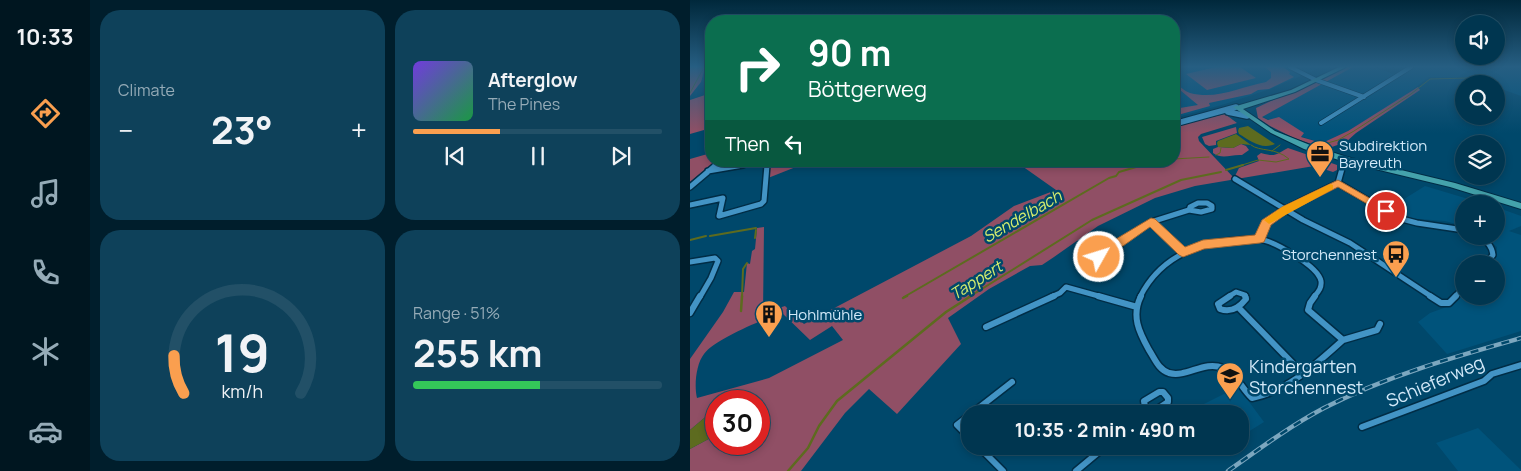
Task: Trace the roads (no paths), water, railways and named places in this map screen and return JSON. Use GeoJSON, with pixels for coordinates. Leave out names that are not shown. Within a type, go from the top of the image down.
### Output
{"type":"FeatureCollection","features":[{"type":"Feature","properties":{"kind":"main road"},"geometry":{"type":"LineString","coordinates":[[1180,122],[1236,107],[1286,89]]}},
{"type":"Feature","properties":{"kind":"main road"},"geometry":{"type":"LineString","coordinates":[[1236,107],[1260,102],[1290,89]]}},
{"type":"Feature","properties":{"kind":"main road"},"geometry":{"type":"LineString","coordinates":[[1260,102],[1251,109],[1253,116],[1260,124]]}},
{"type":"Feature","properties":{"kind":"main road"},"geometry":{"type":"LineString","coordinates":[[1236,107],[1247,116],[1289,140],[1345,159],[1452,185],[1521,206]]}},
{"type":"Feature","properties":{"kind":"main road"},"geometry":{"type":"LineString","coordinates":[[1213,114],[1233,112],[1247,116]]}},
{"type":"Feature","properties":{"kind":"street"},"geometry":{"type":"LineString","coordinates":[[1343,89],[1364,97]]}},
{"type":"Feature","properties":{"kind":"street"},"geometry":{"type":"LineString","coordinates":[[1321,123],[1377,89]]}},
{"type":"Feature","properties":{"kind":"street"},"geometry":{"type":"LineString","coordinates":[[1260,239],[1266,222],[1285,209],[1338,183],[1345,159]]}},
{"type":"Feature","properties":{"kind":"street"},"geometry":{"type":"LineString","coordinates":[[690,187],[713,167]]}},
{"type":"Feature","properties":{"kind":"street"},"geometry":{"type":"LineString","coordinates":[[708,171],[731,167]]}},
{"type":"Feature","properties":{"kind":"street"},"geometry":{"type":"LineString","coordinates":[[690,205],[723,198],[719,216],[761,204],[764,201],[766,167]]}},
{"type":"Feature","properties":{"kind":"street"},"geometry":{"type":"LineString","coordinates":[[1235,179],[1303,220],[1350,243],[1440,302],[1450,303],[1455,297]]}},
{"type":"Feature","properties":{"kind":"street"},"geometry":{"type":"LineString","coordinates":[[1338,183],[1398,218],[1455,229]]}},
{"type":"Feature","properties":{"kind":"street"},"geometry":{"type":"LineString","coordinates":[[1119,243],[1151,222],[1189,210]]}},
{"type":"Feature","properties":{"kind":"street"},"geometry":{"type":"LineString","coordinates":[[1151,222],[1183,252]]}},
{"type":"Feature","properties":{"kind":"street"},"geometry":{"type":"LineString","coordinates":[[1343,340],[1308,310],[1313,296],[1321,288],[1322,280],[1318,273],[1290,252],[1260,239],[1210,243],[1183,252],[1163,267],[1153,278],[1143,292],[1137,307],[1136,322],[1140,337],[1161,368],[1171,373],[1183,373],[1207,366],[1225,368],[1252,398],[1261,397],[1303,374],[1343,340],[1377,330],[1380,324]]}},
{"type":"Feature","properties":{"kind":"street"},"geometry":{"type":"LineString","coordinates":[[690,262],[716,258],[718,260],[711,278],[690,314]]}},
{"type":"Feature","properties":{"kind":"street"},"geometry":{"type":"LineString","coordinates":[[986,327],[1060,293],[1066,288],[1137,307]]}},
{"type":"Feature","properties":{"kind":"street"},"geometry":{"type":"LineString","coordinates":[[1240,292],[1245,295],[1246,299],[1238,307],[1225,312],[1220,309],[1218,304],[1232,293],[1240,292]]}},
{"type":"Feature","properties":{"kind":"street"},"geometry":{"type":"LineString","coordinates":[[1238,307],[1303,374]]}},
{"type":"Feature","properties":{"kind":"street","name":"Schieferweg"},"geometry":{"type":"LineString","coordinates":[[1362,427],[1484,381],[1492,374],[1521,365]]}},
{"type":"Feature","properties":{"kind":"street"},"geometry":{"type":"LineString","coordinates":[[983,405],[1012,382]]}},
{"type":"Feature","properties":{"kind":"street"},"geometry":{"type":"LineString","coordinates":[[987,455],[1003,471]]}},
{"type":"Feature","properties":{"kind":"street"},"geometry":{"type":"LineString","coordinates":[[1076,471],[1095,455]]}},
{"type":"Feature","properties":{"kind":"waterway"},"geometry":{"type":"LineString","coordinates":[[690,93],[692,89]]}},
{"type":"Feature","properties":{"kind":"waterway","name":"Tappert"},"geometry":{"type":"LineString","coordinates":[[1321,145],[1338,140],[1354,131],[1417,89]]}},
{"type":"Feature","properties":{"kind":"waterway"},"geometry":{"type":"LineString","coordinates":[[1251,145],[1272,151]]}},
{"type":"Feature","properties":{"kind":"waterway","name":"Tappert"},"geometry":{"type":"LineString","coordinates":[[1272,151],[1280,145]]}},
{"type":"Feature","properties":{"kind":"waterway","name":"Sendelbach"},"geometry":{"type":"LineString","coordinates":[[1216,155],[1220,153],[1221,148]]}},
{"type":"Feature","properties":{"kind":"waterway","name":"Tappert"},"geometry":{"type":"LineString","coordinates":[[1239,166],[1258,160],[1276,162],[1289,159],[1272,151]]}},
{"type":"Feature","properties":{"kind":"waterway","name":"Sendelbach"},"geometry":{"type":"LineString","coordinates":[[1180,159],[1209,157]]}},
{"type":"Feature","properties":{"kind":"waterway","name":"Tappert"},"geometry":{"type":"LineString","coordinates":[[1226,170],[1243,165]]}},
{"type":"Feature","properties":{"kind":"waterway","name":"Sendelbach"},"geometry":{"type":"LineString","coordinates":[[904,297],[1109,178],[1116,176],[1119,172],[1136,167]]}},
{"type":"Feature","properties":{"kind":"waterway","name":"Tappert"},"geometry":{"type":"LineString","coordinates":[[969,297],[1092,220],[1181,180],[1221,172]]}},
{"type":"Feature","properties":{"kind":"waterway"},"geometry":{"type":"LineString","coordinates":[[710,236],[756,228]]}},
{"type":"Feature","properties":{"kind":"waterway"},"geometry":{"type":"LineString","coordinates":[[755,238],[756,230]]}},
{"type":"Feature","properties":{"kind":"waterway"},"geometry":{"type":"LineString","coordinates":[[690,240],[706,236]]}},
{"type":"Feature","properties":{"kind":"waterway"},"geometry":{"type":"LineString","coordinates":[[742,297],[743,269],[747,263]]}},
{"type":"Feature","properties":{"kind":"waterway"},"geometry":{"type":"LineString","coordinates":[[741,311],[742,296]]}},
{"type":"Feature","properties":{"kind":"waterway","name":"Sendelbach"},"geometry":{"type":"LineString","coordinates":[[903,298],[907,296]]}},
{"type":"Feature","properties":{"kind":"waterway","name":"Tappert"},"geometry":{"type":"LineString","coordinates":[[788,471],[808,448],[819,426],[837,401],[946,312],[971,296]]}},
{"type":"Feature","properties":{"kind":"railway"},"geometry":{"type":"LineString","coordinates":[[1228,471],[1299,422],[1372,386],[1421,368],[1521,338]]}},
{"type":"Feature","properties":{"kind":"place","name":"Subdirektion Bayreuth"},"geometry":{"type":"Point","coordinates":[1320,178]}},
{"type":"Feature","properties":{"kind":"place","name":"Storchennest"},"geometry":{"type":"Point","coordinates":[1396,278]}},
{"type":"Feature","properties":{"kind":"place","name":"Hohlmühle"},"geometry":{"type":"Point","coordinates":[769,338]}},
{"type":"Feature","properties":{"kind":"place","name":"Kindergarten Storchennest"},"geometry":{"type":"Point","coordinates":[1230,400]}}]}
